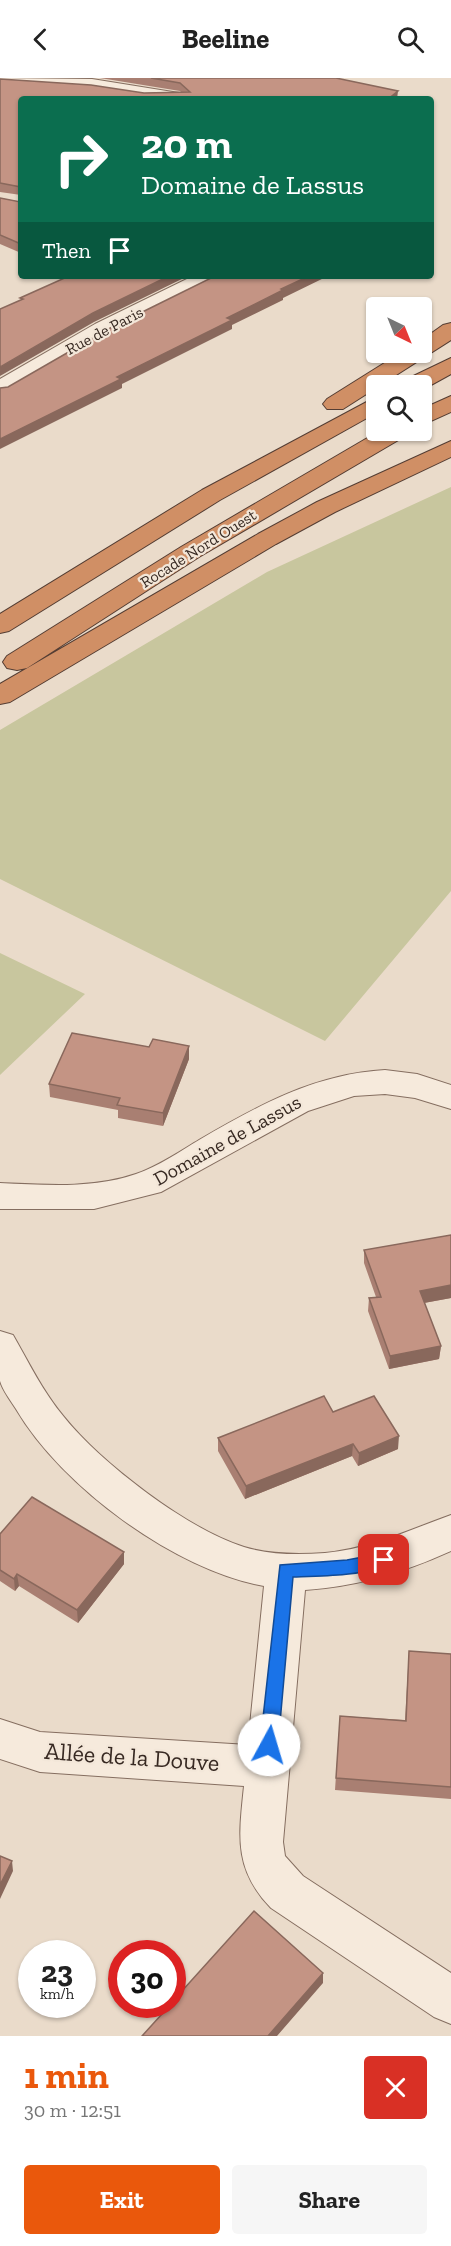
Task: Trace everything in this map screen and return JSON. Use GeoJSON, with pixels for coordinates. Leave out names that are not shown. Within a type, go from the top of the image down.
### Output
{"type":"FeatureCollection","features":[{"type":"Feature","properties":{"kind":"highway"},"geometry":{"type":"LineString","coordinates":[[432,343],[451,330]]}},
{"type":"Feature","properties":{"kind":"highway"},"geometry":{"type":"LineString","coordinates":[[211,495],[288,434],[401,363]]}},
{"type":"Feature","properties":{"kind":"highway"},"geometry":{"type":"LineString","coordinates":[[432,375],[451,365]]}},
{"type":"Feature","properties":{"kind":"highway"},"geometry":{"type":"LineString","coordinates":[[432,412],[451,402]]}},
{"type":"Feature","properties":{"kind":"highway","name":"Rocade Nord Ouest"},"geometry":{"type":"LineString","coordinates":[[0,625],[211,495],[366,410]]}},
{"type":"Feature","properties":{"kind":"highway","name":"Rocade Nord Ouest"},"geometry":{"type":"LineString","coordinates":[[0,673],[190,552],[380,441]]}},
{"type":"Feature","properties":{"kind":"highway"},"geometry":{"type":"LineString","coordinates":[[0,696],[267,539],[326,507],[451,448]]}},
{"type":"Feature","properties":{"kind":"street"},"geometry":{"type":"LineString","coordinates":[[0,79],[103,86],[161,96]]}},
{"type":"Feature","properties":{"kind":"street","name":"Rue de Paris"},"geometry":{"type":"LineString","coordinates":[[0,388],[103,329],[202,279]]}},
{"type":"Feature","properties":{"kind":"street","name":"Domaine de Lassus"},"geometry":{"type":"LineString","coordinates":[[0,1196],[68,1198],[114,1193],[149,1183],[176,1170],[276,1111],[308,1095],[346,1083],[372,1080],[402,1082],[430,1088],[451,1097]]}},
{"type":"Feature","properties":{"kind":"street"},"geometry":{"type":"LineString","coordinates":[[0,1346],[38,1411],[92,1472],[121,1498],[190,1541],[218,1554],[249,1566],[286,1570],[347,1568],[384,1560],[451,1532]]}},
{"type":"Feature","properties":{"kind":"street"},"geometry":{"type":"LineString","coordinates":[[286,1570],[261,1848],[273,1879],[287,1892],[451,2000]]}},
{"type":"Feature","properties":{"kind":"street","name":"Allée de la Douve"},"geometry":{"type":"LineString","coordinates":[[0,1739],[40,1752],[267,1767]]}},
{"type":"Feature","properties":{"kind":"shaded area"},"geometry":{"type":"Polygon","coordinates":[[[451,487],[451,891],[325,1041],[0,879],[0,730],[267,572],[451,487]]]}},
{"type":"Feature","properties":{"kind":"shaded area"},"geometry":{"type":"Polygon","coordinates":[[[0,953],[85,994],[0,1075],[0,953]]]}},
{"type":"Feature","properties":{"kind":"building"},"geometry":{"type":"Polygon","coordinates":[[[151,78],[336,78],[398,91],[392,96],[18,96],[18,186],[0,183],[0,79],[91,85],[144,93],[190,92],[180,83],[151,78]]]}},
{"type":"Feature","properties":{"kind":"building"},"geometry":{"type":"Polygon","coordinates":[[[0,198],[18,201],[18,243],[0,235],[0,198]]]}},
{"type":"Feature","properties":{"kind":"building"},"geometry":{"type":"Polygon","coordinates":[[[62,279],[163,279],[93,313],[0,367],[0,309],[23,299],[20,298],[62,279]]]}},
{"type":"Feature","properties":{"kind":"building"},"geometry":{"type":"Polygon","coordinates":[[[209,279],[303,279],[227,318],[232,320],[117,377],[121,379],[0,439],[0,388],[8,387],[112,327],[209,279]]]}},
{"type":"Feature","properties":{"kind":"building"},"geometry":{"type":"Polygon","coordinates":[[[72,1033],[149,1047],[153,1039],[189,1046],[163,1113],[117,1105],[120,1098],[49,1084],[72,1033]]]}},
{"type":"Feature","properties":{"kind":"building"},"geometry":{"type":"Polygon","coordinates":[[[451,1235],[451,1285],[420,1291],[441,1346],[390,1356],[369,1298],[381,1297],[364,1250],[451,1235]]]}},
{"type":"Feature","properties":{"kind":"building"},"geometry":{"type":"Polygon","coordinates":[[[324,1396],[333,1412],[374,1396],[399,1436],[359,1453],[353,1444],[246,1486],[218,1438],[324,1396]]]}},
{"type":"Feature","properties":{"kind":"building"},"geometry":{"type":"Polygon","coordinates":[[[32,1497],[124,1552],[77,1610],[17,1574],[14,1579],[0,1570],[0,1534],[32,1497]]]}},
{"type":"Feature","properties":{"kind":"building"},"geometry":{"type":"Polygon","coordinates":[[[409,1651],[451,1654],[451,1787],[336,1778],[340,1716],[406,1721],[409,1651]]]}},
{"type":"Feature","properties":{"kind":"building"},"geometry":{"type":"Polygon","coordinates":[[[0,1856],[12,1861],[0,1885],[0,1856]]]}},
{"type":"Feature","properties":{"kind":"building"},"geometry":{"type":"Polygon","coordinates":[[[254,1911],[323,1973],[268,2036],[142,2036],[158,2018],[186,2018],[186,1986],[254,1911]]]}},
{"type":"Feature","properties":{"kind":"route"},"geometry":{"type":"LineString","coordinates":[[269,1745],[286,1570],[315,1571],[347,1568],[384,1560]]}}]}
